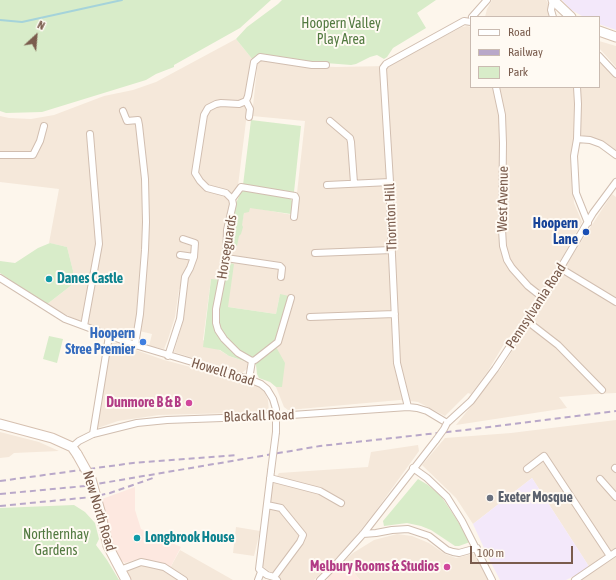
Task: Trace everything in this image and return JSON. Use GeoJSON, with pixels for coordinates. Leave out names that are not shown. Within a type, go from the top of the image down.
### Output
{"type":"FeatureCollection","features":[{"type":"Feature","properties":{"kind":"main road"},"geometry":{"type":"LineString","coordinates":[[553,0],[570,16]]}},
{"type":"Feature","properties":{"kind":"main road"},"geometry":{"type":"LineString","coordinates":[[600,31],[616,37]]}},
{"type":"Feature","properties":{"kind":"main road"},"geometry":{"type":"LineString","coordinates":[[0,424],[52,438],[75,451]]}},
{"type":"Feature","properties":{"kind":"main road","name":"New North Road"},"geometry":{"type":"LineString","coordinates":[[75,451],[91,479],[108,546],[126,580]]}},
{"type":"Feature","properties":{"kind":"street"},"geometry":{"type":"LineString","coordinates":[[474,16],[487,0]]}},
{"type":"Feature","properties":{"kind":"street"},"geometry":{"type":"LineString","coordinates":[[553,0],[551,10],[553,16]]}},
{"type":"Feature","properties":{"kind":"street","name":"Thornton Hill"},"geometry":{"type":"LineString","coordinates":[[408,407],[397,363],[390,182],[383,68],[386,64],[464,21],[470,19]]}},
{"type":"Feature","properties":{"kind":"street"},"geometry":{"type":"LineString","coordinates":[[249,117],[250,109],[246,101],[254,62],[260,57],[312,65],[326,65]]}},
{"type":"Feature","properties":{"kind":"street"},"geometry":{"type":"LineString","coordinates":[[600,57],[616,74]]}},
{"type":"Feature","properties":{"kind":"street","name":"West Avenue"},"geometry":{"type":"LineString","coordinates":[[496,88],[502,115],[504,143],[503,246],[507,260],[512,268],[528,286],[542,297]]}},
{"type":"Feature","properties":{"kind":"street"},"geometry":{"type":"LineString","coordinates":[[577,89],[577,139],[574,156],[576,193],[588,223]]}},
{"type":"Feature","properties":{"kind":"street","name":"Horseguards"},"geometry":{"type":"LineString","coordinates":[[246,101],[239,104],[216,104],[205,111],[195,173],[203,185],[210,190],[226,193],[232,199],[233,204],[228,230],[226,258],[216,309],[216,323],[218,330],[224,339],[238,352],[252,361]]}},
{"type":"Feature","properties":{"kind":"street"},"geometry":{"type":"LineString","coordinates":[[123,111],[127,121],[138,120],[144,157],[146,222],[140,314],[135,345]]}},
{"type":"Feature","properties":{"kind":"street"},"geometry":{"type":"LineString","coordinates":[[330,121],[346,134],[351,142],[354,184]]}},
{"type":"Feature","properties":{"kind":"street"},"geometry":{"type":"LineString","coordinates":[[0,155],[33,155],[40,141],[44,126]]}},
{"type":"Feature","properties":{"kind":"street"},"geometry":{"type":"LineString","coordinates":[[84,326],[97,262],[99,244],[90,134]]}},
{"type":"Feature","properties":{"kind":"street"},"geometry":{"type":"LineString","coordinates":[[577,139],[590,140],[601,144],[616,155]]}},
{"type":"Feature","properties":{"kind":"street"},"geometry":{"type":"LineString","coordinates":[[327,185],[390,182]]}},
{"type":"Feature","properties":{"kind":"street","name":"Pennsylvania Road"},"geometry":{"type":"LineString","coordinates":[[320,580],[363,534],[436,440],[447,423],[470,400],[495,369],[528,321],[593,213],[613,190],[616,182]]}},
{"type":"Feature","properties":{"kind":"street"},"geometry":{"type":"LineString","coordinates":[[232,199],[241,187],[295,196],[294,217]]}},
{"type":"Feature","properties":{"kind":"street"},"geometry":{"type":"LineString","coordinates":[[168,356],[180,319],[185,277],[194,257],[195,243],[182,240]]}},
{"type":"Feature","properties":{"kind":"street"},"geometry":{"type":"LineString","coordinates":[[315,253],[392,250]]}},
{"type":"Feature","properties":{"kind":"street"},"geometry":{"type":"LineString","coordinates":[[180,255],[194,257]]}},
{"type":"Feature","properties":{"kind":"street"},"geometry":{"type":"LineString","coordinates":[[226,258],[280,266],[282,268],[281,277]]}},
{"type":"Feature","properties":{"kind":"street"},"geometry":{"type":"LineString","coordinates":[[560,268],[616,303]]}},
{"type":"Feature","properties":{"kind":"street","name":"Howell Road"},"geometry":{"type":"LineString","coordinates":[[0,278],[65,319],[168,356],[249,379],[264,386],[270,393],[276,409],[276,432],[258,580]]}},
{"type":"Feature","properties":{"kind":"street"},"geometry":{"type":"LineString","coordinates":[[249,379],[252,361],[278,342],[291,298]]}},
{"type":"Feature","properties":{"kind":"street"},"geometry":{"type":"LineString","coordinates":[[310,317],[395,314]]}},
{"type":"Feature","properties":{"kind":"street"},"geometry":{"type":"LineString","coordinates":[[528,321],[558,345],[602,390]]}},
{"type":"Feature","properties":{"kind":"street"},"geometry":{"type":"LineString","coordinates":[[93,434],[109,336]]}},
{"type":"Feature","properties":{"kind":"street","name":"Blackall Road"},"geometry":{"type":"LineString","coordinates":[[75,451],[79,441],[93,434],[137,423],[167,420],[215,417],[276,416],[408,407],[427,411],[447,423]]}},
{"type":"Feature","properties":{"kind":"street"},"geometry":{"type":"LineString","coordinates":[[527,469],[544,456],[610,556]]}},
{"type":"Feature","properties":{"kind":"street"},"geometry":{"type":"LineString","coordinates":[[413,468],[427,478],[447,497],[492,580]]}},
{"type":"Feature","properties":{"kind":"street"},"geometry":{"type":"LineString","coordinates":[[270,478],[320,491],[341,503]]}},
{"type":"Feature","properties":{"kind":"street"},"geometry":{"type":"LineString","coordinates":[[600,479],[616,497]]}},
{"type":"Feature","properties":{"kind":"street"},"geometry":{"type":"LineString","coordinates":[[260,570],[275,578],[300,542],[302,535],[281,508],[267,505]]}},
{"type":"Feature","properties":{"kind":"street"},"geometry":{"type":"LineString","coordinates":[[363,534],[408,529],[429,536],[453,552],[459,553],[476,548]]}},
{"type":"Feature","properties":{"kind":"street"},"geometry":{"type":"LineString","coordinates":[[575,580],[616,553]]}},
{"type":"Feature","properties":{"kind":"street"},"geometry":{"type":"LineString","coordinates":[[120,570],[141,562],[146,562],[164,567],[184,580]]}},
{"type":"Feature","properties":{"kind":"shaded area"},"geometry":{"type":"Polygon","coordinates":[[[492,0],[546,0],[549,5],[551,16],[485,16],[492,0]]]}},
{"type":"Feature","properties":{"kind":"shaded area"},"geometry":{"type":"Polygon","coordinates":[[[562,0],[616,0],[616,30],[600,24],[600,16],[582,16],[570,9],[562,0]]]}},
{"type":"Feature","properties":{"kind":"shaded area"},"geometry":{"type":"Polygon","coordinates":[[[462,27],[470,27],[470,88],[575,88],[576,121],[571,165],[574,203],[582,222],[536,300],[504,344],[488,371],[471,394],[468,393],[445,416],[418,402],[400,400],[288,410],[284,407],[276,387],[282,387],[276,347],[280,294],[276,314],[228,307],[223,280],[211,279],[203,340],[229,356],[249,363],[248,368],[242,373],[174,352],[184,318],[186,290],[179,289],[175,317],[164,349],[149,346],[152,334],[135,330],[131,342],[77,320],[46,305],[73,284],[73,271],[67,247],[49,243],[59,189],[0,182],[0,116],[31,119],[54,115],[104,96],[133,90],[156,82],[236,39],[253,60],[235,210],[239,236],[244,213],[250,207],[298,216],[297,193],[305,121],[252,116],[258,59],[310,66],[387,66],[462,27]]]}},
{"type":"Feature","properties":{"kind":"shaded area"},"geometry":{"type":"Polygon","coordinates":[[[600,41],[616,46],[616,67],[600,49],[600,41]]]}},
{"type":"Feature","properties":{"kind":"shaded area"},"geometry":{"type":"Polygon","coordinates":[[[600,58],[616,76],[616,150],[602,141],[580,136],[579,88],[600,88],[600,58]]]}},
{"type":"Feature","properties":{"kind":"shaded area"},"geometry":{"type":"Polygon","coordinates":[[[612,194],[616,197],[616,393],[559,397],[567,408],[456,425],[502,367],[612,194]]]}},
{"type":"Feature","properties":{"kind":"shaded area"},"geometry":{"type":"Polygon","coordinates":[[[110,341],[164,360],[257,385],[264,391],[268,400],[269,412],[159,415],[118,421],[95,429],[110,341]]]}},
{"type":"Feature","properties":{"kind":"shaded area"},"geometry":{"type":"Polygon","coordinates":[[[616,420],[616,549],[590,568],[532,478],[473,524],[456,498],[422,465],[445,438],[511,433],[616,420]]]}},
{"type":"Feature","properties":{"kind":"shaded area"},"geometry":{"type":"Polygon","coordinates":[[[0,432],[39,442],[59,451],[14,453],[9,457],[0,458],[0,432]]]}},
{"type":"Feature","properties":{"kind":"shaded area"},"geometry":{"type":"Polygon","coordinates":[[[418,445],[419,451],[375,512],[347,547],[314,580],[279,580],[278,575],[261,565],[273,482],[279,473],[368,467],[371,452],[418,445]]]}},
{"type":"Feature","properties":{"kind":"shaded area"},"geometry":{"type":"Polygon","coordinates":[[[532,478],[590,568],[566,580],[500,580],[473,524],[532,478]]]}},
{"type":"Feature","properties":{"kind":"shaded area"},"geometry":{"type":"Polygon","coordinates":[[[135,487],[135,510],[141,529],[181,547],[170,568],[141,558],[125,563],[116,558],[106,527],[102,499],[135,487]]]}},
{"type":"Feature","properties":{"kind":"shaded area"},"geometry":{"type":"Polygon","coordinates":[[[236,527],[260,531],[254,556],[233,553],[236,527]]]}},
{"type":"Feature","properties":{"kind":"shaded area"},"geometry":{"type":"Polygon","coordinates":[[[397,534],[412,536],[429,543],[445,554],[456,558],[477,553],[488,580],[360,580],[344,561],[353,553],[374,540],[397,534]]]}},
{"type":"Feature","properties":{"kind":"shaded area"},"geometry":{"type":"Polygon","coordinates":[[[180,550],[233,580],[188,580],[170,568],[180,550]]]}},
{"type":"Feature","properties":{"kind":"shaded area"},"geometry":{"type":"Polygon","coordinates":[[[616,556],[616,580],[579,580],[616,556]]]}},
{"type":"Feature","properties":{"kind":"shaded area"},"geometry":{"type":"Polygon","coordinates":[[[344,561],[360,580],[328,580],[327,578],[344,561]]]}},
{"type":"Feature","properties":{"kind":"shaded area"},"geometry":{"type":"Polygon","coordinates":[[[144,564],[160,568],[179,580],[130,580],[125,571],[144,564]]]}},
{"type":"Feature","properties":{"kind":"green space"},"geometry":{"type":"Polygon","coordinates":[[[0,0],[271,0],[240,28],[174,65],[174,67],[156,74],[146,80],[42,112],[6,113],[0,111],[0,0]]]}},
{"type":"Feature","properties":{"kind":"green space","name":"Hoopern Valley Play Area"},"geometry":{"type":"Polygon","coordinates":[[[282,0],[436,0],[417,13],[426,28],[393,48],[384,59],[377,55],[351,65],[313,62],[281,57],[253,60],[236,39],[247,27],[282,0]]]}},
{"type":"Feature","properties":{"kind":"green space"},"geometry":{"type":"Polygon","coordinates":[[[251,120],[301,126],[294,192],[243,185],[251,120]]]}},
{"type":"Feature","properties":{"kind":"green space"},"geometry":{"type":"Polygon","coordinates":[[[246,190],[289,197],[293,202],[291,214],[250,208],[249,212],[244,213],[243,227],[237,246],[229,245],[229,235],[236,203],[241,192],[246,190]]]}},
{"type":"Feature","properties":{"kind":"green space","name":"Danes Castle"},"geometry":{"type":"Polygon","coordinates":[[[50,243],[67,247],[73,271],[73,284],[46,305],[0,273],[0,261],[15,263],[38,248],[50,243]]]}},
{"type":"Feature","properties":{"kind":"green space"},"geometry":{"type":"Polygon","coordinates":[[[230,263],[234,264],[228,307],[276,314],[280,294],[289,296],[276,347],[285,363],[282,387],[276,387],[270,382],[259,378],[256,365],[229,356],[220,350],[203,347],[211,279],[223,280],[226,265],[230,263]]]}},
{"type":"Feature","properties":{"kind":"green space"},"geometry":{"type":"Polygon","coordinates":[[[49,336],[63,339],[57,363],[43,359],[49,336]]]}},
{"type":"Feature","properties":{"kind":"green space"},"geometry":{"type":"Polygon","coordinates":[[[418,479],[441,496],[470,542],[455,546],[431,530],[407,523],[384,526],[383,521],[418,479]]]}},
{"type":"Feature","properties":{"kind":"green space","name":"Northernhay Gardens"},"geometry":{"type":"Polygon","coordinates":[[[74,505],[85,512],[95,523],[99,539],[96,545],[119,580],[0,580],[0,508],[74,505]]]}},
{"type":"Feature","properties":{"kind":"waterway"},"geometry":{"type":"LineString","coordinates":[[0,20],[22,22],[122,0]]}},
{"type":"Feature","properties":{"kind":"railway"},"geometry":{"type":"LineString","coordinates":[[0,494],[85,486],[320,446],[474,429],[616,411]]}},
{"type":"Feature","properties":{"kind":"railway"},"geometry":{"type":"LineString","coordinates":[[0,481],[133,463],[237,455]]}},
{"type":"Feature","properties":{"kind":"railway"},"geometry":{"type":"LineString","coordinates":[[0,506],[92,497],[110,493],[153,478]]}},
{"type":"Feature","properties":{"kind":"place","name":"Hoopern Lane"},"geometry":{"type":"Point","coordinates":[586,232]}},
{"type":"Feature","properties":{"kind":"place","name":"Danes Castle"},"geometry":{"type":"Point","coordinates":[49,279]}},
{"type":"Feature","properties":{"kind":"place","name":"Hoopern Stree Premier"},"geometry":{"type":"Point","coordinates":[143,342]}},
{"type":"Feature","properties":{"kind":"place","name":"Dunmore B & B"},"geometry":{"type":"Point","coordinates":[189,403]}},
{"type":"Feature","properties":{"kind":"place","name":"Exeter Mosque"},"geometry":{"type":"Point","coordinates":[490,498]}},
{"type":"Feature","properties":{"kind":"place","name":"Longbrook House"},"geometry":{"type":"Point","coordinates":[137,538]}},
{"type":"Feature","properties":{"kind":"place","name":"Melbury Rooms & Studios"},"geometry":{"type":"Point","coordinates":[447,567]}}]}
